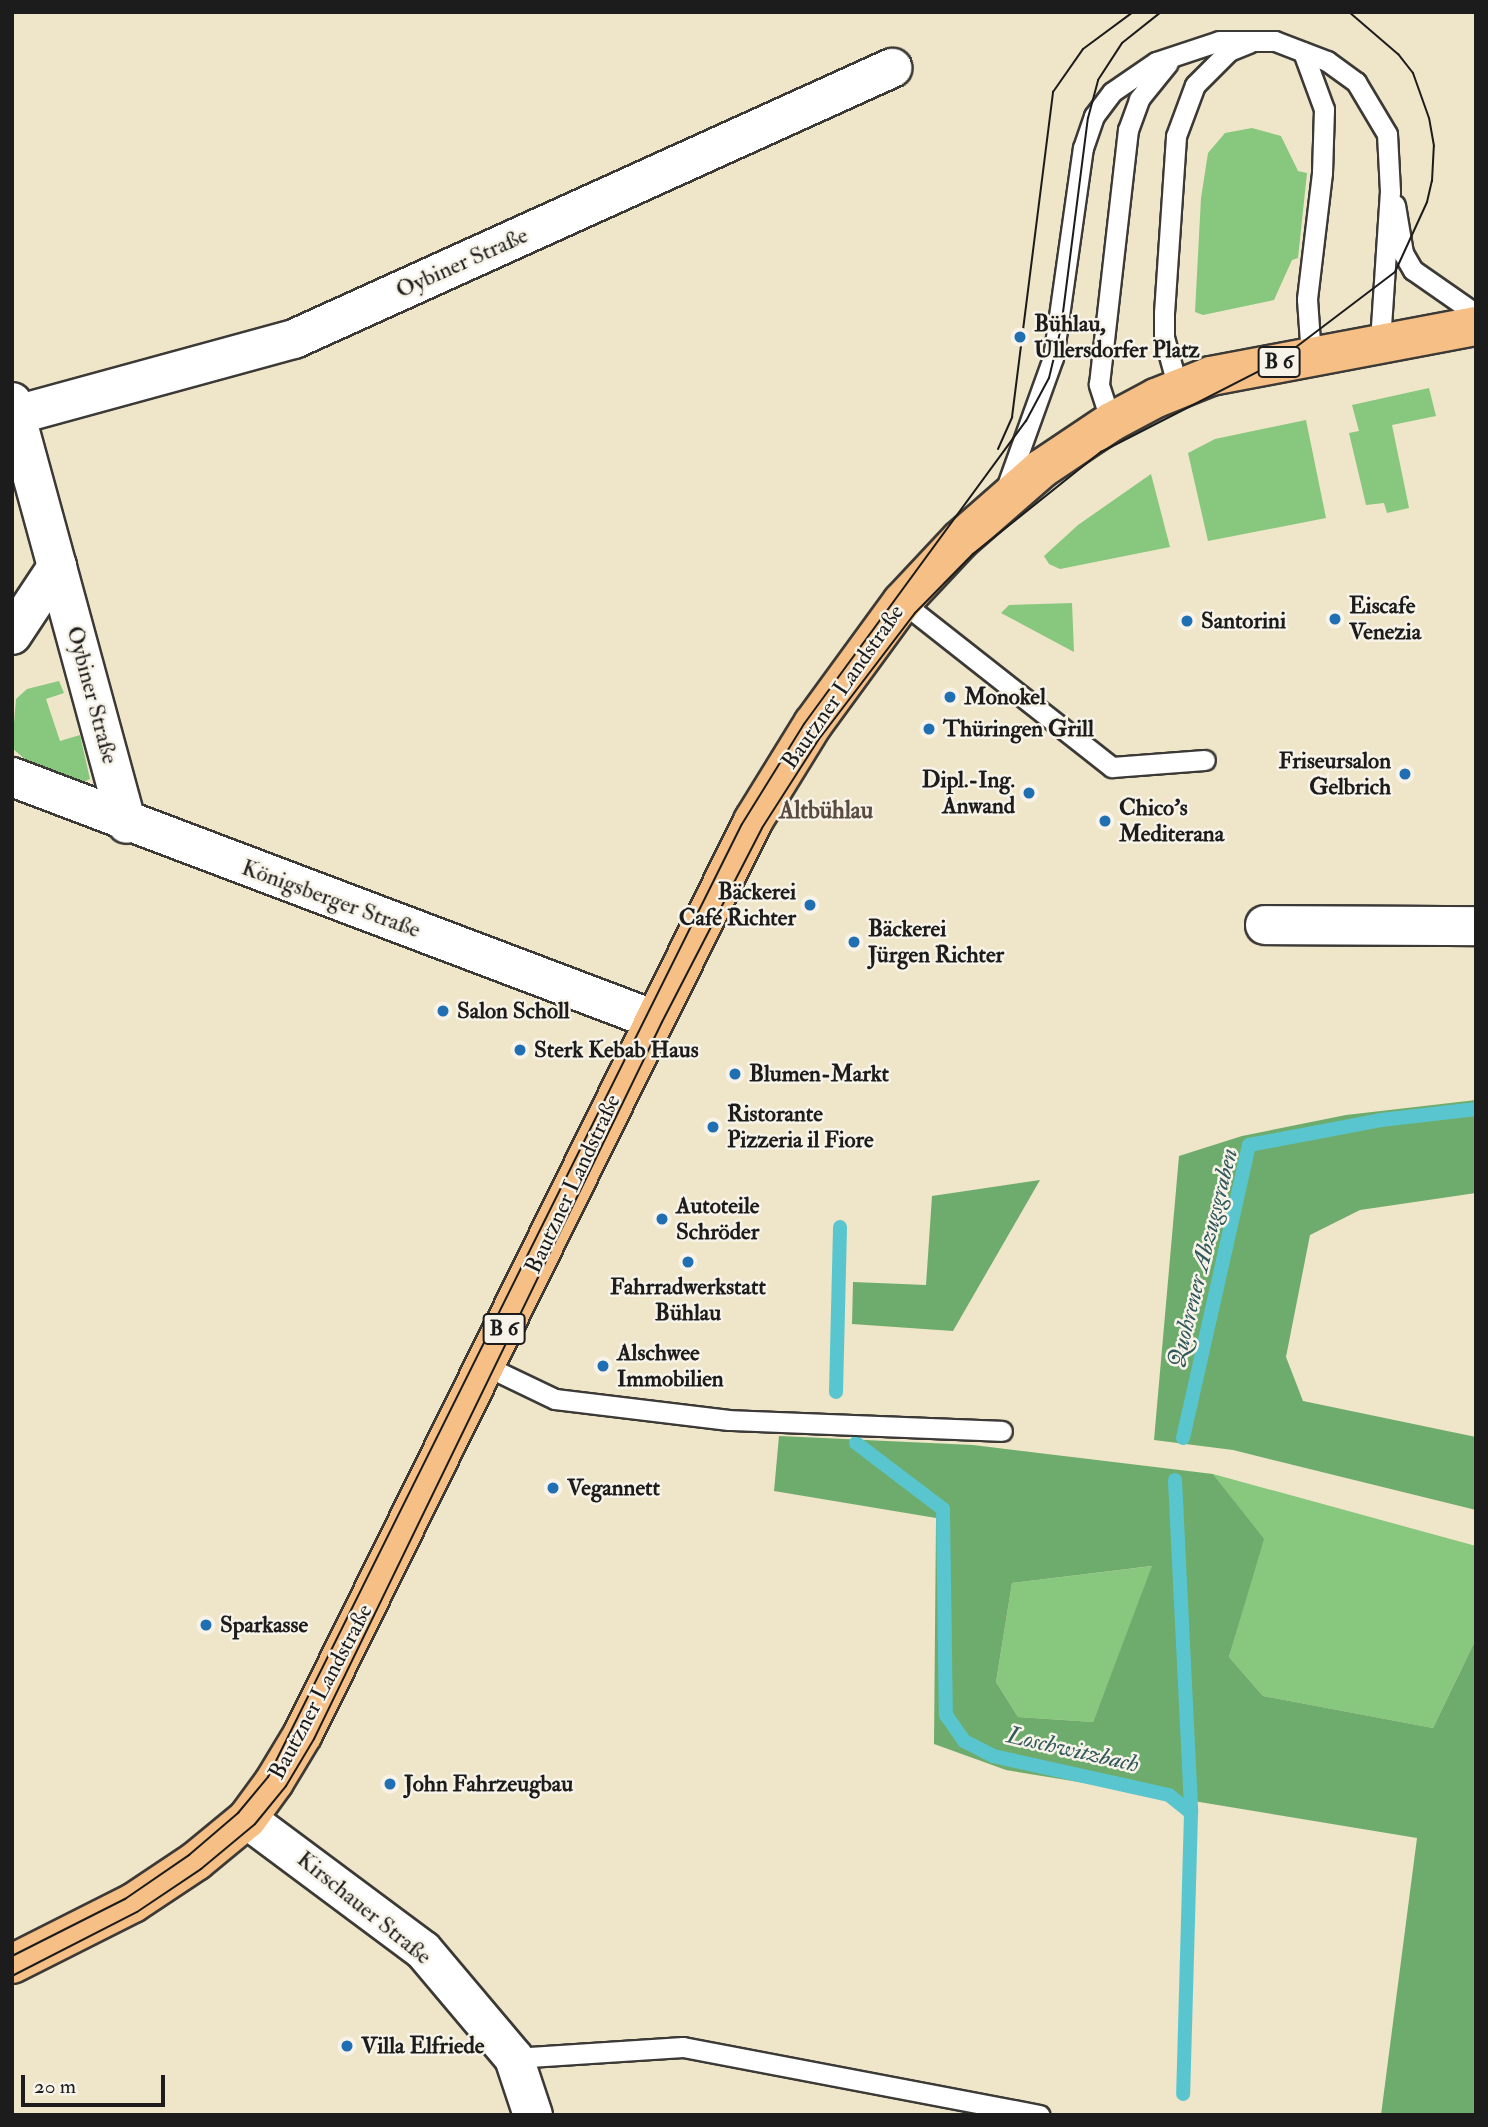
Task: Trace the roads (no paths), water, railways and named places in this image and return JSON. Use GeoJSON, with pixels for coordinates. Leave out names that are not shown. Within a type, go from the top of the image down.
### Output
{"type":"FeatureCollection","features":[{"type":"Feature","properties":{"kind":"main road","name":"Bautzner Landstraße"},"geometry":{"type":"LineString","coordinates":[[12,1964],[133,1903],[196,1861],[247,1819],[303,1734],[486,1366],[652,1019],[753,821],[813,724],[902,602],[1002,501],[1111,422],[1178,388],[1311,356],[1476,326]]}},
{"type":"Feature","properties":{"kind":"street","name":"Oybiner Straße"},"geometry":{"type":"LineString","coordinates":[[127,824],[14,408],[294,339],[892,68]]}},
{"type":"Feature","properties":{"kind":"street"},"geometry":{"type":"LineString","coordinates":[[12,635],[57,567]]}},
{"type":"Feature","properties":{"kind":"street","name":"Königsberger Straße"},"geometry":{"type":"LineString","coordinates":[[12,777],[127,824],[652,1019]]}},
{"type":"Feature","properties":{"kind":"street"},"geometry":{"type":"LineString","coordinates":[[1265,925],[1476,926]]}},
{"type":"Feature","properties":{"kind":"street","name":"Kirschauer Straße"},"geometry":{"type":"LineString","coordinates":[[247,1819],[423,1950],[514,2058],[533,2115]]}},
{"type":"Feature","properties":{"kind":"lane"},"geometry":{"type":"LineString","coordinates":[[1002,501],[1054,358],[1083,148],[1094,116],[1133,74],[1187,51],[1219,41],[1275,40],[1327,61],[1356,82],[1380,115],[1387,134],[1390,191],[1380,342]]}},
{"type":"Feature","properties":{"kind":"lane"},"geometry":{"type":"LineString","coordinates":[[1178,388],[1164,337],[1176,136],[1195,85],[1229,51],[1253,42]]}},
{"type":"Feature","properties":{"kind":"lane"},"geometry":{"type":"LineString","coordinates":[[1111,422],[1099,384],[1128,130],[1139,99],[1153,77],[1187,51]]}},
{"type":"Feature","properties":{"kind":"lane"},"geometry":{"type":"LineString","coordinates":[[1303,52],[1324,109],[1322,173],[1307,299],[1311,356]]}},
{"type":"Feature","properties":{"kind":"lane"},"geometry":{"type":"LineString","coordinates":[[1390,191],[1403,253],[1413,270],[1476,314]]}},
{"type":"Feature","properties":{"kind":"lane"},"geometry":{"type":"LineString","coordinates":[[902,602],[1112,767],[1205,760]]}},
{"type":"Feature","properties":{"kind":"lane"},"geometry":{"type":"LineString","coordinates":[[486,1366],[555,1399],[729,1420],[1002,1432]]}},
{"type":"Feature","properties":{"kind":"lane"},"geometry":{"type":"LineString","coordinates":[[514,2058],[683,2047],[1040,2115]]}},
{"type":"Feature","properties":{"kind":"waterway","name":"Quohrener Abzugsgraben"},"geometry":{"type":"LineString","coordinates":[[1183,1438],[1249,1145],[1381,1120],[1476,1109]]}},
{"type":"Feature","properties":{"kind":"waterway","name":"Loschwitzbach"},"geometry":{"type":"LineString","coordinates":[[836,1392],[840,1227]]}},
{"type":"Feature","properties":{"kind":"waterway","name":"Loschwitzbach"},"geometry":{"type":"LineString","coordinates":[[856,1443],[943,1509],[946,1715],[964,1741],[993,1756],[1169,1795],[1191,1813],[1183,2094]]}},
{"type":"Feature","properties":{"kind":"waterway","name":"Quohrener Abzugsgraben"},"geometry":{"type":"LineString","coordinates":[[1175,1480],[1191,1813]]}},
{"type":"Feature","properties":{"kind":"tram line"},"geometry":{"type":"LineString","coordinates":[[998,449],[1012,417],[1053,92],[1083,49],[1133,12]]}},
{"type":"Feature","properties":{"kind":"tram line"},"geometry":{"type":"LineString","coordinates":[[12,1956],[125,1899],[189,1855],[238,1813],[268,1777],[742,824],[804,724],[1026,421],[1049,378],[1061,328],[1088,118],[1098,80],[1122,43],[1161,12]]}},
{"type":"Feature","properties":{"kind":"tram line"},"geometry":{"type":"LineString","coordinates":[[12,1976],[137,1912],[201,1869],[255,1824],[286,1786],[314,1739],[662,1022],[762,828],[819,739],[915,613],[973,554],[1101,452],[1275,363],[1395,272],[1427,202],[1432,181],[1434,146],[1429,118],[1413,73],[1398,54],[1349,12]]}},
{"type":"Feature","properties":{"kind":"place","name":"Bühlau, Ullersdorfer Platz"},"geometry":{"type":"Point","coordinates":[1020,337]}},
{"type":"Feature","properties":{"kind":"place","name":"Eiscafe Venezia"},"geometry":{"type":"Point","coordinates":[1335,619]}},
{"type":"Feature","properties":{"kind":"place","name":"Santorini"},"geometry":{"type":"Point","coordinates":[1187,621]}},
{"type":"Feature","properties":{"kind":"place","name":"Monokel"},"geometry":{"type":"Point","coordinates":[950,697]}},
{"type":"Feature","properties":{"kind":"place","name":"Thüringen Grill"},"geometry":{"type":"Point","coordinates":[929,729]}},
{"type":"Feature","properties":{"kind":"place","name":"Friseursalon Gelbrich"},"geometry":{"type":"Point","coordinates":[1405,774]}},
{"type":"Feature","properties":{"kind":"place","name":"Dipl.-Ing. Anwand"},"geometry":{"type":"Point","coordinates":[1029,793]}},
{"type":"Feature","properties":{"kind":"place","name":"Chico's Mediterana"},"geometry":{"type":"Point","coordinates":[1105,821]}},
{"type":"Feature","properties":{"kind":"place","name":"Bäckerei Café Richter"},"geometry":{"type":"Point","coordinates":[810,905]}},
{"type":"Feature","properties":{"kind":"place","name":"Bäckerei Jürgen Richter"},"geometry":{"type":"Point","coordinates":[854,942]}},
{"type":"Feature","properties":{"kind":"place","name":"Salon Scholl"},"geometry":{"type":"Point","coordinates":[443,1011]}},
{"type":"Feature","properties":{"kind":"place","name":"Sterk Kebab Haus"},"geometry":{"type":"Point","coordinates":[520,1050]}},
{"type":"Feature","properties":{"kind":"place","name":"Blumen-Markt"},"geometry":{"type":"Point","coordinates":[735,1074]}},
{"type":"Feature","properties":{"kind":"place","name":"Ristorante Pizzeria il Fiore"},"geometry":{"type":"Point","coordinates":[713,1127]}},
{"type":"Feature","properties":{"kind":"place","name":"Autoteile Schröder"},"geometry":{"type":"Point","coordinates":[662,1219]}},
{"type":"Feature","properties":{"kind":"place","name":"Fahrradwerkstatt Bühlau"},"geometry":{"type":"Point","coordinates":[688,1262]}},
{"type":"Feature","properties":{"kind":"place","name":"Alschwee Immobilien"},"geometry":{"type":"Point","coordinates":[603,1366]}},
{"type":"Feature","properties":{"kind":"place","name":"Vegannett"},"geometry":{"type":"Point","coordinates":[553,1488]}},
{"type":"Feature","properties":{"kind":"place","name":"Sparkasse"},"geometry":{"type":"Point","coordinates":[206,1625]}},
{"type":"Feature","properties":{"kind":"place","name":"John Fahrzeugbau"},"geometry":{"type":"Point","coordinates":[390,1784]}},
{"type":"Feature","properties":{"kind":"place","name":"Villa Elfriede"},"geometry":{"type":"Point","coordinates":[347,2046]}},
{"type":"Feature","properties":{"kind":"district","name":"Altbühlau"},"geometry":{"type":"Point","coordinates":[826,811]}}]}
